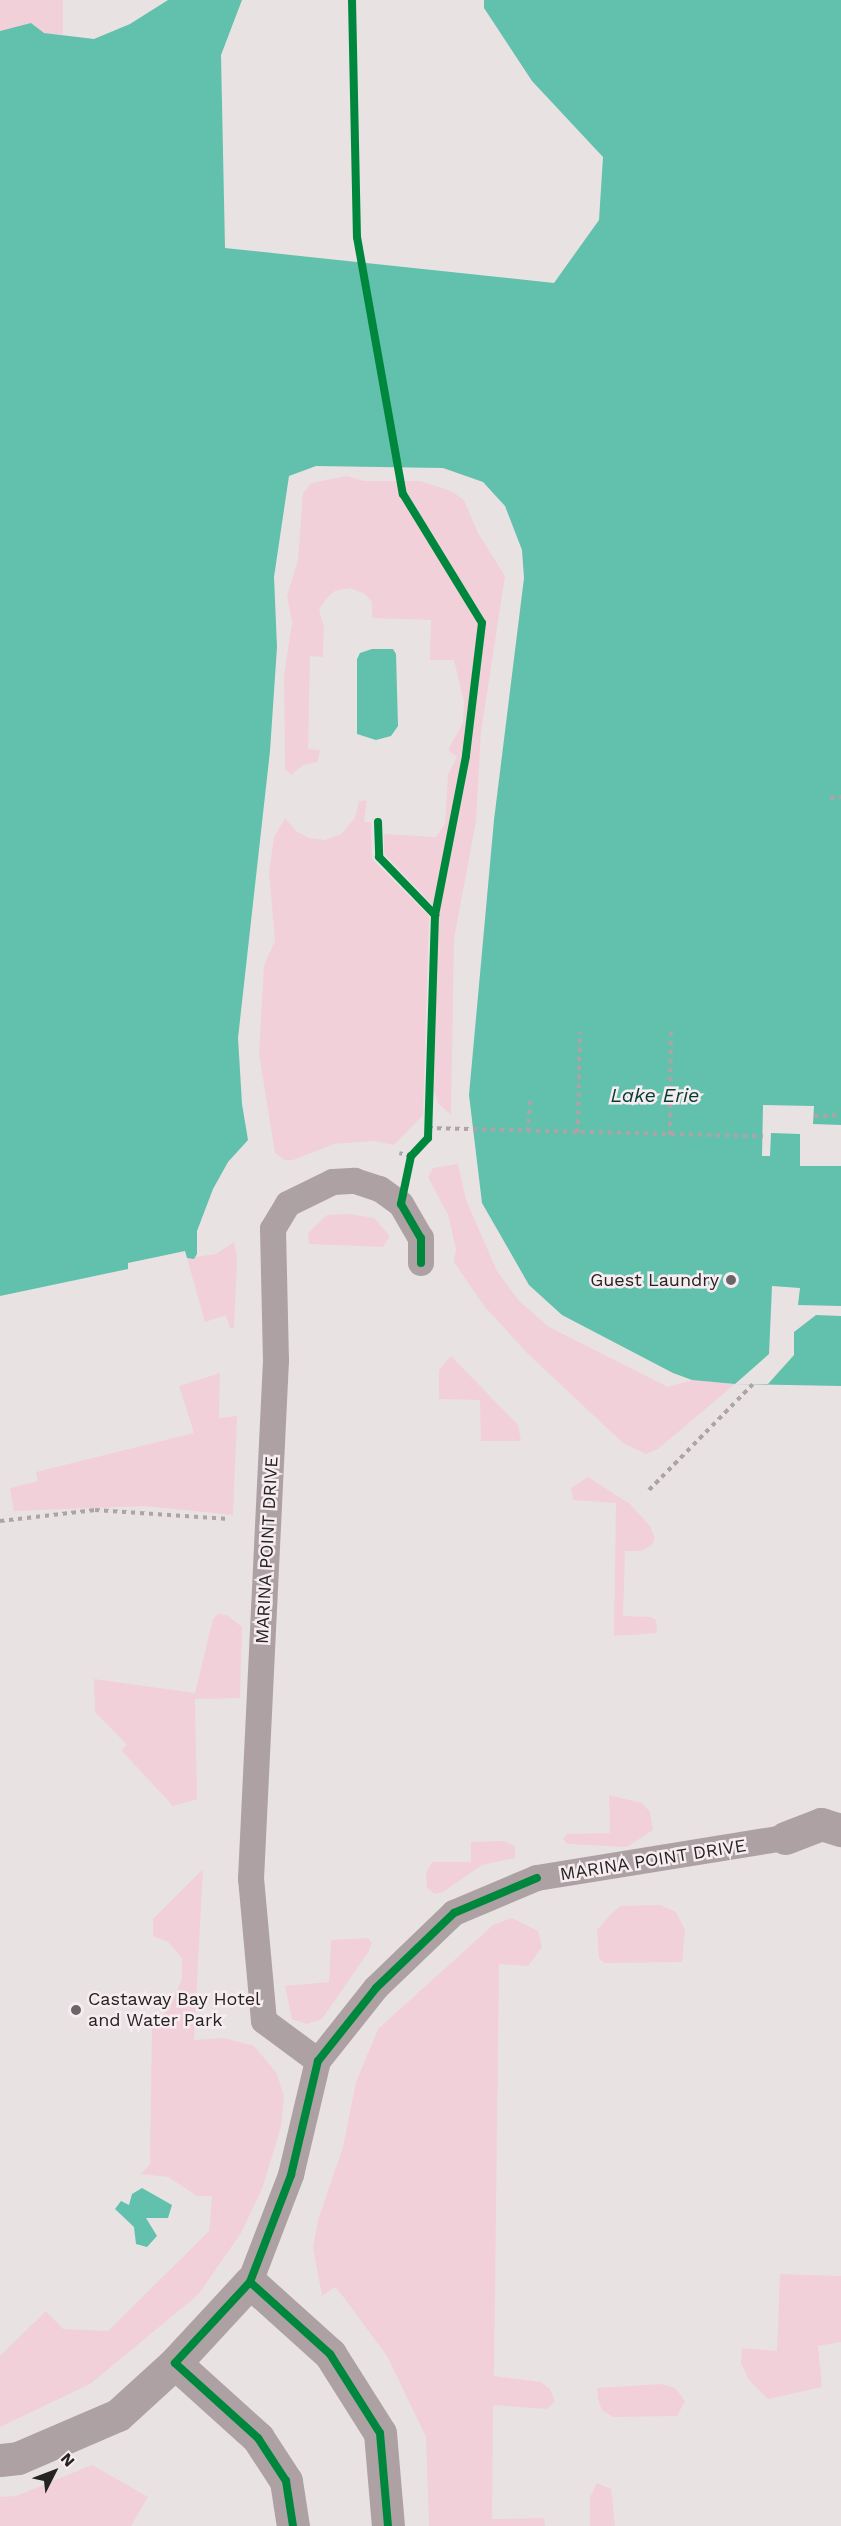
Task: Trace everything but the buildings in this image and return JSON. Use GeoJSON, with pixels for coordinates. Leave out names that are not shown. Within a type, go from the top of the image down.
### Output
{"type":"FeatureCollection","features":[{"type":"Feature","properties":{"kind":"street","name":"MARINA POINT DRIVE"},"geometry":{"type":"LineString","coordinates":[[785,1838],[821,1824],[841,1830]]}},
{"type":"Feature","properties":{"kind":"street"},"geometry":{"type":"LineString","coordinates":[[0,2460],[18,2458],[118,2415],[175,2363],[250,2282],[330,2354],[380,2433],[388,2526]]}},
{"type":"Feature","properties":{"kind":"street"},"geometry":{"type":"LineString","coordinates":[[175,2363],[258,2438],[286,2481],[293,2526]]}},
{"type":"Feature","properties":{"kind":"lane","name":"MARINA POINT DRIVE"},"geometry":{"type":"LineString","coordinates":[[318,2061],[264,2021],[251,1879],[276,1361],[273,1229],[288,1204],[333,1182],[355,1181],[380,1189],[401,1204],[421,1238],[421,1263]]}},
{"type":"Feature","properties":{"kind":"lane","name":"MARINA POINT DRIVE"},"geometry":{"type":"LineString","coordinates":[[250,2282],[291,2175],[318,2061],[376,1988],[454,1913],[537,1878],[785,1838]]}},
{"type":"Feature","properties":{"kind":"path"},"geometry":{"type":"LineString","coordinates":[[830,798],[841,797]]}},
{"type":"Feature","properties":{"kind":"path"},"geometry":{"type":"LineString","coordinates":[[378,822],[379,857],[435,915],[428,1138],[411,1156],[390,1151]]}},
{"type":"Feature","properties":{"kind":"path"},"geometry":{"type":"LineString","coordinates":[[670,1135],[671,1030]]}},
{"type":"Feature","properties":{"kind":"path"},"geometry":{"type":"LineString","coordinates":[[578,1133],[580,1032]]}},
{"type":"Feature","properties":{"kind":"path"},"geometry":{"type":"LineString","coordinates":[[528,1132],[530,1100]]}},
{"type":"Feature","properties":{"kind":"path"},"geometry":{"type":"LineString","coordinates":[[814,1116],[841,1115]]}},
{"type":"Feature","properties":{"kind":"path"},"geometry":{"type":"LineString","coordinates":[[428,1128],[763,1136]]}},
{"type":"Feature","properties":{"kind":"path"},"geometry":{"type":"LineString","coordinates":[[649,1490],[753,1384]]}},
{"type":"Feature","properties":{"kind":"path"},"geometry":{"type":"LineString","coordinates":[[0,1521],[95,1510],[238,1520]]}},
{"type":"Feature","properties":{"kind":"shaded area"},"geometry":{"type":"Polygon","coordinates":[[[0,0],[63,0],[63,35],[44,33],[31,23],[0,31],[0,0]]]}},
{"type":"Feature","properties":{"kind":"shaded area"},"geometry":{"type":"Polygon","coordinates":[[[347,476],[364,481],[420,481],[451,491],[464,500],[478,533],[505,576],[481,732],[476,821],[454,939],[451,1115],[438,1103],[434,1090],[438,911],[384,854],[384,834],[436,837],[445,824],[448,775],[457,757],[448,750],[463,723],[464,702],[454,660],[430,660],[431,620],[372,618],[372,602],[365,594],[350,588],[335,591],[326,599],[319,610],[324,627],[323,657],[310,656],[308,749],[320,750],[318,762],[303,765],[291,775],[285,769],[284,677],[292,622],[287,596],[298,560],[303,493],[311,483],[347,476]]]}},
{"type":"Feature","properties":{"kind":"shaded area"},"geometry":{"type":"Polygon","coordinates":[[[367,800],[364,822],[371,822],[372,859],[429,916],[423,1115],[394,1145],[373,1141],[334,1144],[293,1160],[285,1160],[275,1153],[259,1054],[264,965],[275,941],[269,872],[274,837],[285,818],[296,831],[309,838],[325,840],[341,834],[355,818],[359,801],[367,800]]]}},
{"type":"Feature","properties":{"kind":"shaded area"},"geometry":{"type":"Polygon","coordinates":[[[458,1164],[466,1200],[497,1271],[519,1301],[549,1327],[668,1387],[692,1380],[735,1384],[658,1449],[646,1454],[623,1443],[528,1354],[484,1306],[454,1262],[456,1249],[448,1215],[428,1177],[433,1168],[458,1164]]]}},
{"type":"Feature","properties":{"kind":"shaded area"},"geometry":{"type":"Polygon","coordinates":[[[349,1214],[374,1218],[390,1236],[383,1247],[309,1244],[308,1233],[327,1215],[349,1214]]]}},
{"type":"Feature","properties":{"kind":"shaded area"},"geometry":{"type":"Polygon","coordinates":[[[234,1242],[237,1258],[234,1328],[230,1328],[226,1315],[205,1322],[187,1258],[216,1254],[234,1242]]]}},
{"type":"Feature","properties":{"kind":"shaded area"},"geometry":{"type":"Polygon","coordinates":[[[451,1356],[518,1425],[521,1441],[481,1441],[480,1400],[439,1399],[439,1370],[451,1356]]]}},
{"type":"Feature","properties":{"kind":"shaded area"},"geometry":{"type":"Polygon","coordinates":[[[220,1373],[219,1418],[237,1416],[233,1515],[145,1506],[14,1511],[10,1488],[38,1481],[36,1472],[194,1433],[179,1386],[220,1373]]]}},
{"type":"Feature","properties":{"kind":"shaded area"},"geometry":{"type":"Polygon","coordinates":[[[588,1477],[630,1504],[650,1526],[655,1538],[652,1545],[641,1551],[625,1551],[623,1616],[651,1617],[656,1620],[657,1633],[614,1636],[616,1503],[573,1500],[571,1488],[588,1477]]]}},
{"type":"Feature","properties":{"kind":"shaded area"},"geometry":{"type":"Polygon","coordinates":[[[218,1614],[227,1615],[242,1627],[240,1698],[195,1699],[197,1799],[173,1806],[121,1750],[127,1745],[95,1712],[94,1679],[195,1693],[213,1619],[218,1614]]]}},
{"type":"Feature","properties":{"kind":"shaded area"},"geometry":{"type":"Polygon","coordinates":[[[609,1795],[642,1803],[650,1812],[653,1830],[627,1847],[567,1844],[563,1839],[567,1834],[610,1833],[609,1795]]]}},
{"type":"Feature","properties":{"kind":"shaded area"},"geometry":{"type":"Polygon","coordinates":[[[504,1841],[515,1846],[515,1858],[482,1865],[443,1892],[435,1894],[427,1888],[426,1873],[432,1862],[471,1862],[471,1842],[504,1841]]]}},
{"type":"Feature","properties":{"kind":"shaded area"},"geometry":{"type":"Polygon","coordinates":[[[203,1869],[194,2040],[224,2038],[254,2046],[276,2072],[284,2096],[281,2127],[262,2189],[241,2233],[198,2295],[90,2384],[0,2427],[0,2356],[46,2311],[63,2329],[108,2331],[209,2231],[212,2196],[197,2196],[168,2177],[141,2174],[150,2164],[152,2024],[170,2008],[182,1978],[182,1958],[168,1942],[153,1936],[153,1919],[203,1869]]]}},
{"type":"Feature","properties":{"kind":"shaded area"},"geometry":{"type":"Polygon","coordinates":[[[660,1905],[676,1912],[685,1930],[682,1962],[604,1963],[599,1958],[597,1930],[611,1914],[621,1906],[660,1905]]]}},
{"type":"Feature","properties":{"kind":"shaded area"},"geometry":{"type":"Polygon","coordinates":[[[512,1918],[538,1931],[542,1947],[528,1966],[499,1964],[494,2376],[541,2382],[550,2389],[555,2402],[546,2409],[493,2405],[492,2519],[544,2518],[545,2526],[429,2526],[426,2437],[387,2356],[345,2299],[335,2287],[322,2296],[313,2247],[318,2220],[343,2147],[356,2082],[378,2029],[493,1925],[512,1918]]]}},
{"type":"Feature","properties":{"kind":"shaded area"},"geometry":{"type":"Polygon","coordinates":[[[368,1938],[372,1943],[369,1951],[322,2019],[307,2024],[292,2019],[285,1986],[329,1982],[331,1940],[368,1938]]]}},
{"type":"Feature","properties":{"kind":"shaded area"},"geometry":{"type":"Polygon","coordinates":[[[780,2274],[841,2276],[841,2342],[818,2346],[822,2387],[768,2399],[749,2380],[741,2363],[742,2348],[777,2351],[780,2274]]]}},
{"type":"Feature","properties":{"kind":"shaded area"},"geometry":{"type":"Polygon","coordinates":[[[662,2384],[675,2388],[685,2401],[677,2416],[613,2417],[602,2410],[598,2399],[597,2388],[662,2384]]]}},
{"type":"Feature","properties":{"kind":"shaded area"},"geometry":{"type":"Polygon","coordinates":[[[92,2465],[148,2497],[131,2526],[0,2526],[0,2497],[16,2496],[92,2465]]]}},
{"type":"Feature","properties":{"kind":"shaded area"},"geometry":{"type":"Polygon","coordinates":[[[597,2483],[611,2489],[615,2526],[590,2526],[590,2497],[597,2483]]]}},
{"type":"Feature","properties":{"kind":"water","name":"Lake Erie"},"geometry":{"type":"Polygon","coordinates":[[[168,0],[242,0],[221,55],[225,248],[554,283],[599,220],[603,157],[532,81],[484,8],[484,0],[841,0],[841,1386],[735,1384],[692,1380],[673,1373],[562,1315],[529,1285],[482,1203],[469,1095],[494,820],[524,578],[522,550],[505,506],[483,482],[443,468],[316,466],[289,476],[274,577],[277,647],[270,751],[238,1038],[242,1104],[248,1140],[228,1162],[213,1189],[197,1231],[197,1254],[194,1259],[187,1258],[185,1251],[128,1263],[128,1269],[0,1296],[0,31],[31,23],[44,33],[94,39],[130,24],[168,0]]]}},
{"type":"Feature","properties":{"kind":"water"},"geometry":{"type":"Polygon","coordinates":[[[372,649],[393,649],[396,654],[398,726],[391,736],[376,740],[357,734],[357,659],[360,653],[372,649]]]}},
{"type":"Feature","properties":{"kind":"water"},"geometry":{"type":"Polygon","coordinates":[[[142,2188],[172,2205],[168,2218],[146,2218],[157,2236],[147,2247],[136,2244],[134,2227],[115,2209],[121,2201],[129,2205],[132,2194],[142,2188]]]}},
{"type":"Feature","properties":{"kind":"pier"},"geometry":{"type":"Polygon","coordinates":[[[763,1105],[814,1106],[813,1124],[841,1125],[841,1166],[800,1166],[800,1134],[771,1133],[770,1156],[762,1156],[763,1105]]]}},
{"type":"Feature","properties":{"kind":"pier"},"geometry":{"type":"Polygon","coordinates":[[[772,1286],[800,1288],[798,1305],[841,1306],[841,1316],[816,1315],[794,1332],[794,1355],[768,1384],[735,1384],[769,1354],[772,1286]]]}},
{"type":"Feature","properties":{"kind":"cycle path"},"geometry":{"type":"LineString","coordinates":[[352,0],[357,237],[403,494],[482,623],[466,756],[435,915],[428,1138],[411,1156],[401,1204],[421,1238],[421,1263]]}},
{"type":"Feature","properties":{"kind":"cycle path"},"geometry":{"type":"LineString","coordinates":[[378,822],[379,857],[435,915]]}},
{"type":"Feature","properties":{"kind":"cycle path"},"geometry":{"type":"LineString","coordinates":[[293,2526],[286,2481],[258,2438],[175,2363],[250,2282],[291,2175],[318,2061],[376,1988],[454,1913],[537,1878]]}},
{"type":"Feature","properties":{"kind":"cycle path"},"geometry":{"type":"LineString","coordinates":[[250,2282],[330,2354],[380,2433],[388,2526]]}},
{"type":"Feature","properties":{"kind":"place","name":"Guest Laundry"},"geometry":{"type":"Point","coordinates":[731,1280]}},
{"type":"Feature","properties":{"kind":"place","name":"Castaway Bay Hotel and Water Park"},"geometry":{"type":"Point","coordinates":[76,2010]}}]}
